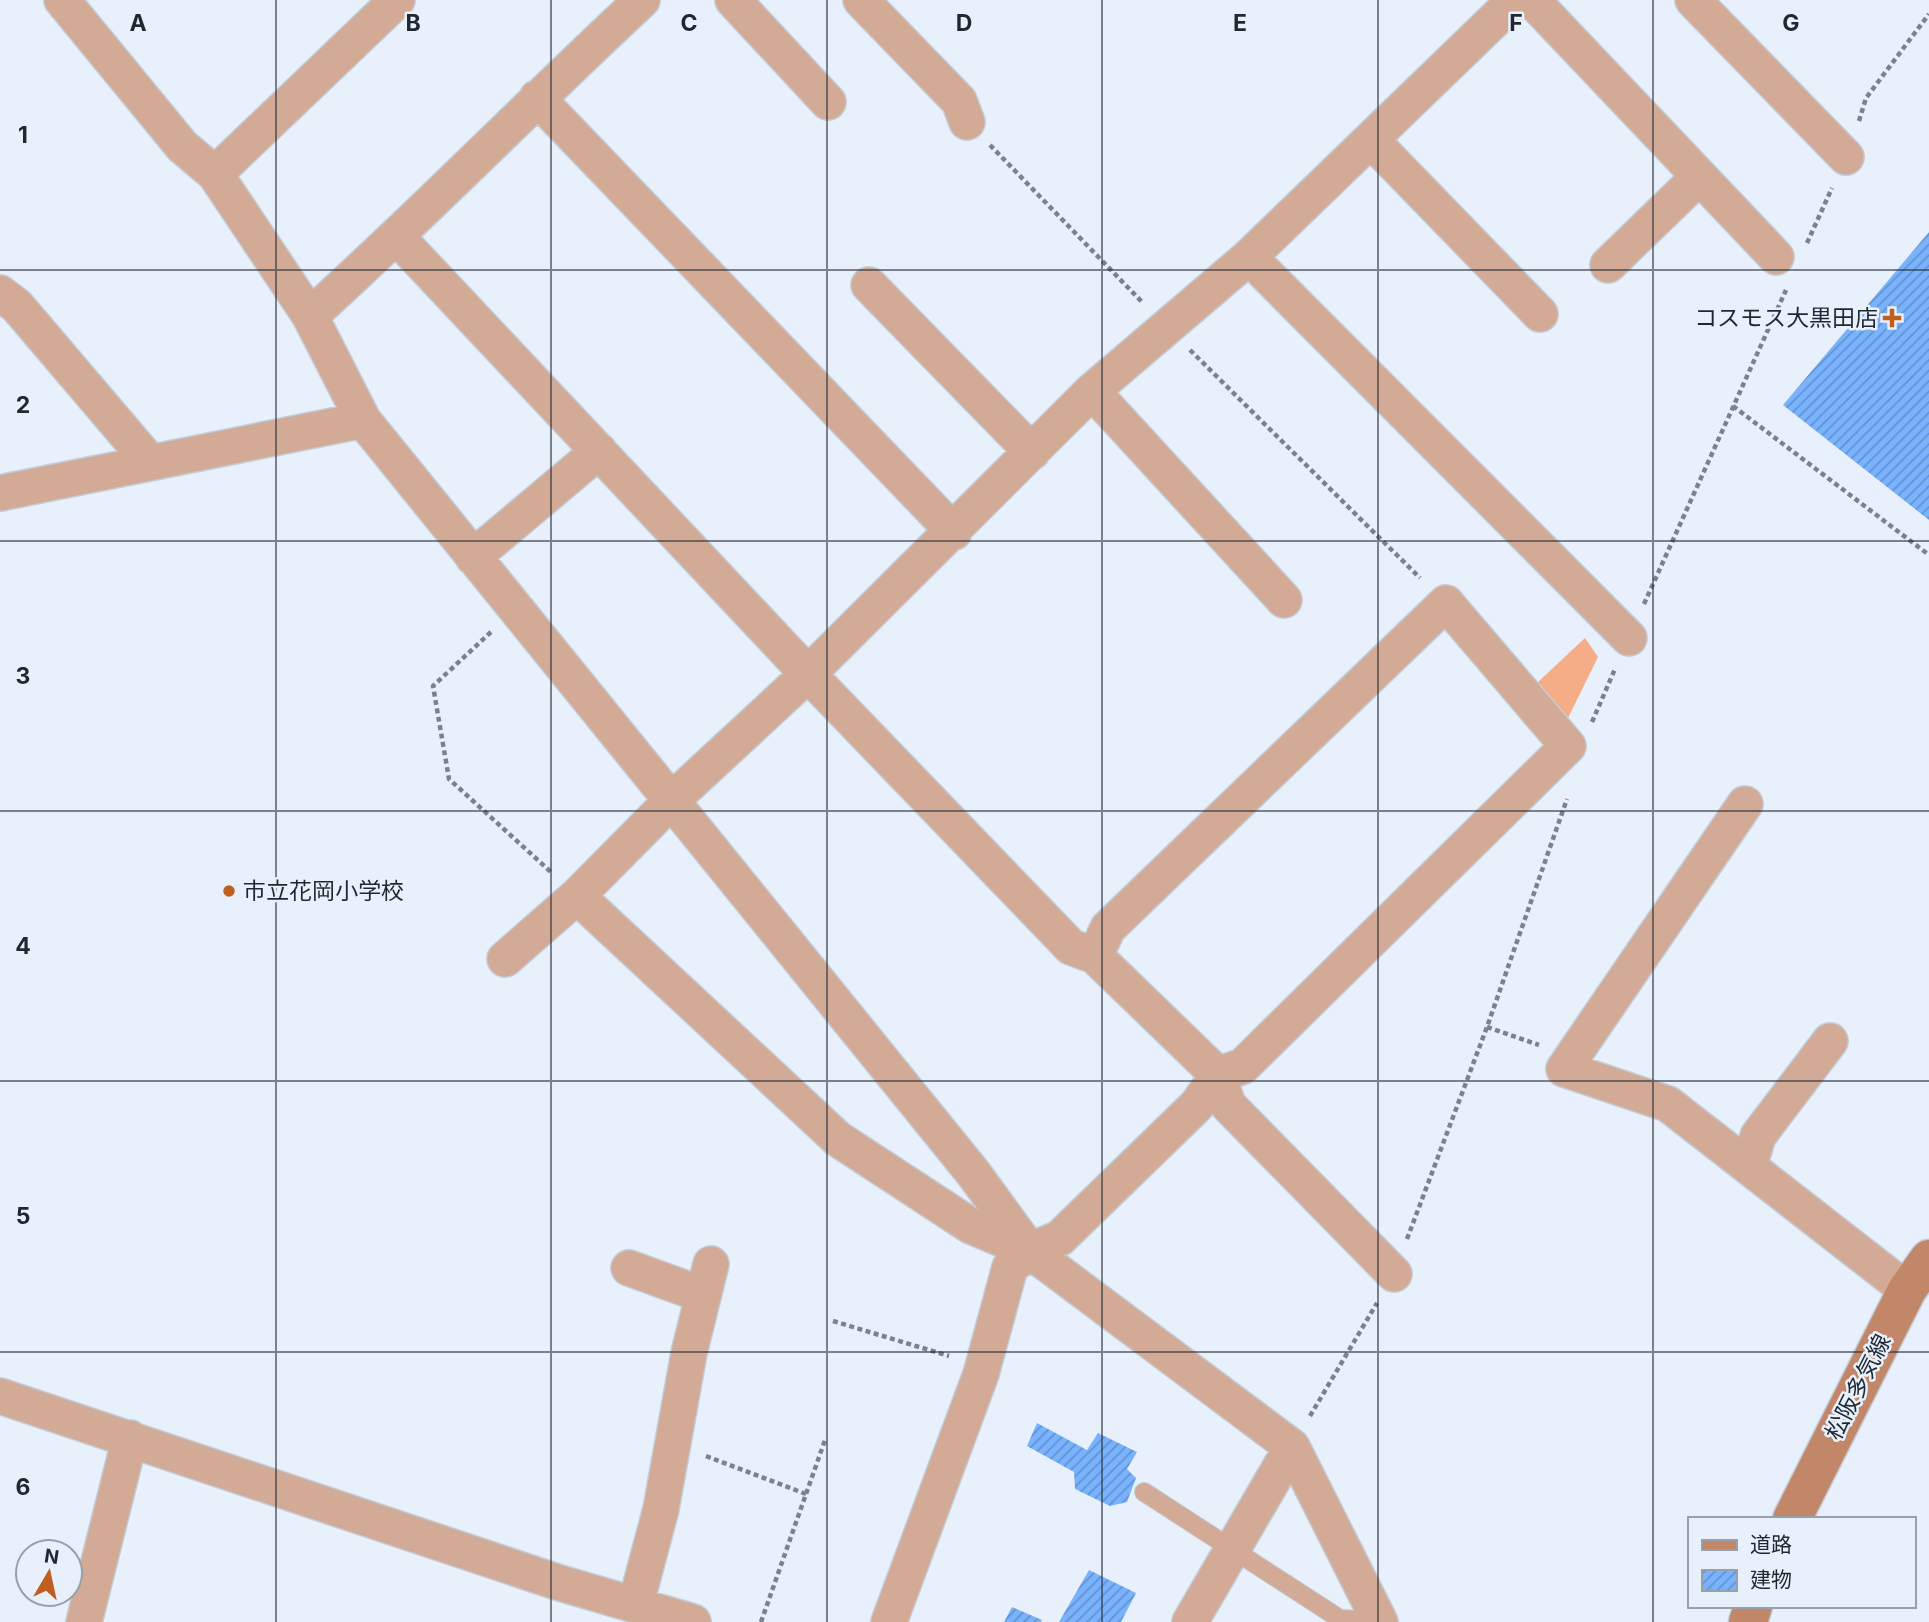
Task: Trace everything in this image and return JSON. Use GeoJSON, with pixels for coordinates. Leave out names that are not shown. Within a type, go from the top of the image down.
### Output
{"type":"FeatureCollection","features":[{"type":"Feature","properties":{"kind":"main road","name":"松阪多気線"},"geometry":{"type":"LineString","coordinates":[[1793,1517],[1908,1290],[1929,1259]]}},
{"type":"Feature","properties":{"kind":"street"},"geometry":{"type":"LineString","coordinates":[[62,0],[183,146],[215,174],[310,316],[363,420],[974,1174],[1030,1251]]}},
{"type":"Feature","properties":{"kind":"street"},"geometry":{"type":"LineString","coordinates":[[215,174],[397,0]]}},
{"type":"Feature","properties":{"kind":"street"},"geometry":{"type":"LineString","coordinates":[[310,316],[397,237],[537,98],[642,0]]}},
{"type":"Feature","properties":{"kind":"street"},"geometry":{"type":"LineString","coordinates":[[733,0],[828,102]]}},
{"type":"Feature","properties":{"kind":"street"},"geometry":{"type":"LineString","coordinates":[[861,0],[959,101],[967,122]]}},
{"type":"Feature","properties":{"kind":"street"},"geometry":{"type":"LineString","coordinates":[[505,959],[577,896],[671,802],[808,674],[954,532],[1092,391],[1249,257],[1515,0]]}},
{"type":"Feature","properties":{"kind":"street"},"geometry":{"type":"LineString","coordinates":[[1532,0],[1699,177],[1791,261]]}},
{"type":"Feature","properties":{"kind":"street"},"geometry":{"type":"LineString","coordinates":[[1693,0],[1846,156]]}},
{"type":"Feature","properties":{"kind":"street"},"geometry":{"type":"LineString","coordinates":[[537,98],[954,532]]}},
{"type":"Feature","properties":{"kind":"street"},"geometry":{"type":"LineString","coordinates":[[1371,140],[1540,314]]}},
{"type":"Feature","properties":{"kind":"street"},"geometry":{"type":"LineString","coordinates":[[1608,265],[1699,177]]}},
{"type":"Feature","properties":{"kind":"street"},"geometry":{"type":"LineString","coordinates":[[397,237],[808,674],[1071,947],[1096,956],[1218,1076],[1228,1105],[1394,1274]]}},
{"type":"Feature","properties":{"kind":"street"},"geometry":{"type":"LineString","coordinates":[[1249,257],[1629,638]]}},
{"type":"Feature","properties":{"kind":"street"},"geometry":{"type":"LineString","coordinates":[[869,285],[1032,452]]}},
{"type":"Feature","properties":{"kind":"street"},"geometry":{"type":"LineString","coordinates":[[0,293],[17,306],[149,461]]}},
{"type":"Feature","properties":{"kind":"street"},"geometry":{"type":"LineString","coordinates":[[1092,391],[1284,600]]}},
{"type":"Feature","properties":{"kind":"street"},"geometry":{"type":"LineString","coordinates":[[0,492],[363,420]]}},
{"type":"Feature","properties":{"kind":"street"},"geometry":{"type":"LineString","coordinates":[[473,558],[599,451]]}},
{"type":"Feature","properties":{"kind":"street"},"geometry":{"type":"LineString","coordinates":[[889,1622],[985,1356],[1010,1268],[1030,1251],[1060,1238],[1197,1105],[1218,1076],[1243,1066],[1567,746],[1446,603],[1108,928],[1096,956]]}},
{"type":"Feature","properties":{"kind":"street"},"geometry":{"type":"LineString","coordinates":[[1745,804],[1563,1069],[1668,1104],[1908,1290]]}},
{"type":"Feature","properties":{"kind":"street"},"geometry":{"type":"LineString","coordinates":[[577,896],[838,1139],[971,1226],[1030,1251],[1292,1447],[1379,1621]]}},
{"type":"Feature","properties":{"kind":"street"},"geometry":{"type":"LineString","coordinates":[[1749,1167],[1758,1136],[1830,1041]]}},
{"type":"Feature","properties":{"kind":"street"},"geometry":{"type":"LineString","coordinates":[[629,1268],[707,1280],[688,1353],[661,1510],[636,1603]]}},
{"type":"Feature","properties":{"kind":"street"},"geometry":{"type":"LineString","coordinates":[[0,1396],[560,1583],[636,1603],[693,1622]]}},
{"type":"Feature","properties":{"kind":"street"},"geometry":{"type":"LineString","coordinates":[[84,1622],[130,1438]]}},
{"type":"Feature","properties":{"kind":"street"},"geometry":{"type":"LineString","coordinates":[[1190,1622],[1292,1447]]}},
{"type":"Feature","properties":{"kind":"lane"},"geometry":{"type":"LineString","coordinates":[[1144,1492],[1340,1619],[1379,1621]]}},
{"type":"Feature","properties":{"kind":"path"},"geometry":{"type":"LineString","coordinates":[[1292,1447],[1394,1274],[1487,1027],[1580,762],[1567,746],[1587,736],[1734,407],[1791,261],[1846,156],[1866,98],[1929,14]]}},
{"type":"Feature","properties":{"kind":"path"},"geometry":{"type":"LineString","coordinates":[[967,122],[1166,326],[1446,603]]}},
{"type":"Feature","properties":{"kind":"path"},"geometry":{"type":"LineString","coordinates":[[1734,407],[1929,555]]}},
{"type":"Feature","properties":{"kind":"path"},"geometry":{"type":"LineString","coordinates":[[515,610],[433,686],[449,779],[577,896]]}},
{"type":"Feature","properties":{"kind":"path"},"geometry":{"type":"LineString","coordinates":[[1487,1027],[1572,1056]]}},
{"type":"Feature","properties":{"kind":"path"},"geometry":{"type":"LineString","coordinates":[[833,1321],[961,1360],[985,1356]]}},
{"type":"Feature","properties":{"kind":"path"},"geometry":{"type":"LineString","coordinates":[[761,1622],[825,1440]]}},
{"type":"Feature","properties":{"kind":"path"},"geometry":{"type":"LineString","coordinates":[[673,1443],[806,1494]]}},
{"type":"Feature","properties":{"kind":"shaded area"},"geometry":{"type":"Polygon","coordinates":[[[1585,638],[1598,657],[1567,720],[1537,683],[1585,638]]]}},
{"type":"Feature","properties":{"kind":"building","name":"コスモス大黒田店"},"geometry":{"type":"Polygon","coordinates":[[[1929,232],[1929,520],[1783,405],[1929,232]]]}},
{"type":"Feature","properties":{"kind":"building"},"geometry":{"type":"Polygon","coordinates":[[[1037,1423],[1087,1450],[1098,1433],[1137,1452],[1127,1469],[1136,1478],[1127,1502],[1110,1506],[1075,1489],[1074,1472],[1027,1446],[1037,1423]]]}},
{"type":"Feature","properties":{"kind":"building"},"geometry":{"type":"Polygon","coordinates":[[[1089,1570],[1136,1593],[1121,1622],[1059,1622],[1089,1570]]]}},
{"type":"Feature","properties":{"kind":"building"},"geometry":{"type":"Polygon","coordinates":[[[1012,1607],[1042,1620],[1004,1622],[1012,1607]]]}},
{"type":"Feature","properties":{"kind":"place","name":"コスモス大黒田店"},"geometry":{"type":"Point","coordinates":[1892,318]}},
{"type":"Feature","properties":{"kind":"place","name":"市立花岡小学校"},"geometry":{"type":"Point","coordinates":[229,891]}}]}
